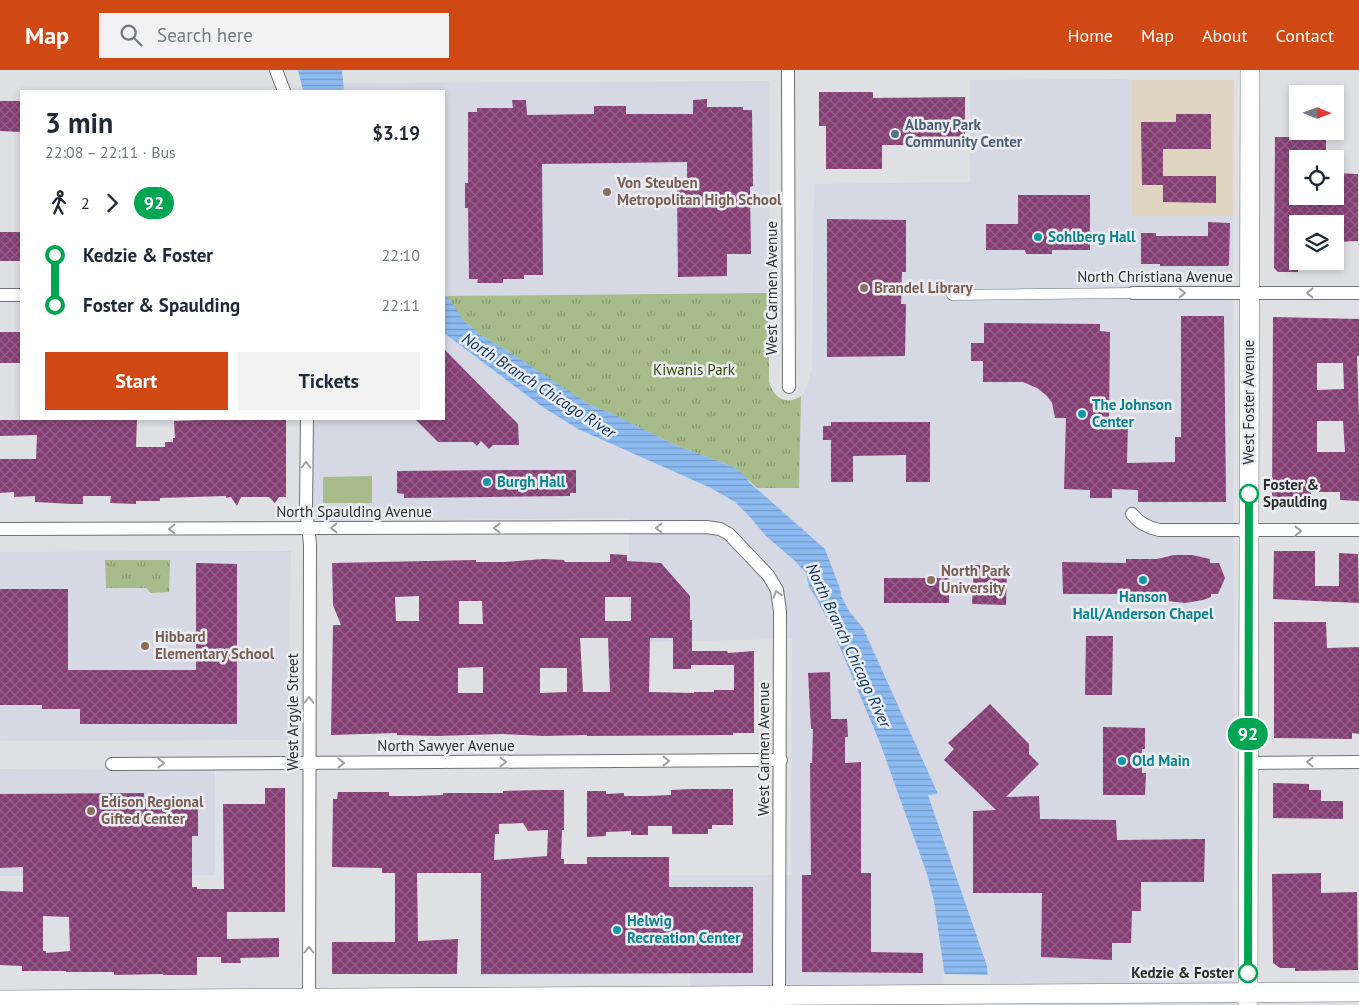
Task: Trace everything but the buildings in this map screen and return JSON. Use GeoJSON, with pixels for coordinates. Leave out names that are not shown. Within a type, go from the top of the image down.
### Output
{"type":"FeatureCollection","features":[{"type":"Feature","properties":{"kind":"main road","name":"West Foster Avenue"},"geometry":{"type":"LineString","coordinates":[[1248,998],[1250,70]]}},
{"type":"Feature","properties":{"kind":"main road"},"geometry":{"type":"LineString","coordinates":[[0,1000],[309,1002],[779,1000],[997,994],[1248,998],[1359,992]]}},
{"type":"Feature","properties":{"kind":"street"},"geometry":{"type":"LineString","coordinates":[[276,70],[284,90]]}},
{"type":"Feature","properties":{"kind":"street","name":"West Carmen Avenue"},"geometry":{"type":"LineString","coordinates":[[788,70],[789,387]]}},
{"type":"Feature","properties":{"kind":"street","name":"North Christiana Avenue"},"geometry":{"type":"LineString","coordinates":[[952,295],[1359,293]]}},
{"type":"Feature","properties":{"kind":"street"},"geometry":{"type":"LineString","coordinates":[[0,295],[20,295]]}},
{"type":"Feature","properties":{"kind":"street","name":"West Argyle Street"},"geometry":{"type":"LineString","coordinates":[[307,420],[306,508],[310,544],[309,1002]]}},
{"type":"Feature","properties":{"kind":"street"},"geometry":{"type":"LineString","coordinates":[[1132,514],[1149,528],[1159,530],[1359,530]]}},
{"type":"Feature","properties":{"kind":"street","name":"West Carmen Avenue"},"geometry":{"type":"LineString","coordinates":[[708,527],[720,529],[729,534],[768,575],[777,590],[781,642],[779,1000]]}},
{"type":"Feature","properties":{"kind":"street","name":"North Spaulding Avenue"},"geometry":{"type":"LineString","coordinates":[[0,529],[708,527]]}},
{"type":"Feature","properties":{"kind":"street","name":"North Sawyer Avenue"},"geometry":{"type":"LineString","coordinates":[[112,764],[781,760]]}},
{"type":"Feature","properties":{"kind":"street"},"geometry":{"type":"LineString","coordinates":[[1249,762],[1359,762]]}},
{"type":"Feature","properties":{"kind":"shaded area","name":"North Park University"},"geometry":{"type":"Polygon","coordinates":[[[970,80],[1132,80],[1132,216],[1233,216],[1234,1005],[691,1005],[690,974],[480,976],[480,875],[791,875],[792,639],[629,642],[629,518],[317,520],[312,511],[313,420],[445,420],[445,334],[541,406],[711,488],[799,488],[801,396],[805,391],[812,369],[814,184],[970,182],[970,80]]]}},
{"type":"Feature","properties":{"kind":"shaded area"},"geometry":{"type":"Polygon","coordinates":[[[1132,80],[1234,80],[1233,216],[1132,216],[1132,80]]]}},
{"type":"Feature","properties":{"kind":"shaded area","name":"Von Steuben Metropolitan High School"},"geometry":{"type":"Polygon","coordinates":[[[770,81],[769,293],[446,296],[445,90],[344,90],[344,83],[770,81]]]}},
{"type":"Feature","properties":{"kind":"shaded area","name":"Hibbard Elementary School"},"geometry":{"type":"Polygon","coordinates":[[[291,551],[288,740],[0,741],[0,552],[291,551]]]}},
{"type":"Feature","properties":{"kind":"shaded area"},"geometry":{"type":"Polygon","coordinates":[[[215,768],[215,875],[0,876],[0,769],[215,768]]]}},
{"type":"Feature","properties":{"kind":"green space","name":"Kiwanis Park"},"geometry":{"type":"Polygon","coordinates":[[[769,293],[769,382],[771,388],[781,399],[790,400],[801,396],[799,488],[757,488],[734,467],[675,445],[590,405],[482,336],[464,321],[446,296],[769,293]]]}},
{"type":"Feature","properties":{"kind":"green space"},"geometry":{"type":"Polygon","coordinates":[[[372,476],[372,503],[323,503],[323,477],[372,476]]]}},
{"type":"Feature","properties":{"kind":"green space"},"geometry":{"type":"Polygon","coordinates":[[[105,560],[170,560],[169,592],[151,593],[146,588],[106,588],[105,560]]]}},
{"type":"Feature","properties":{"kind":"water"},"geometry":{"type":"Polygon","coordinates":[[[298,70],[342,70],[344,90],[303,90],[298,70]]]}},
{"type":"Feature","properties":{"kind":"water","name":"North Branch Chicago River"},"geometry":{"type":"Polygon","coordinates":[[[445,295],[464,321],[482,336],[590,405],[613,414],[675,445],[734,467],[825,549],[842,598],[849,611],[863,628],[938,794],[928,795],[987,966],[989,1005],[949,1005],[934,901],[927,874],[880,743],[830,624],[809,587],[806,573],[766,536],[735,502],[711,488],[578,429],[541,406],[445,334],[445,295]]]}},
{"type":"Feature","properties":{"kind":"pier"},"geometry":{"type":"Polygon","coordinates":[[[943,974],[990,975],[992,1005],[946,1005],[943,974]]]}},
{"type":"Feature","properties":{"kind":"bus line","name":"92"},"geometry":{"type":"LineString","coordinates":[[1248,973],[1249,494]]}},
{"type":"Feature","properties":{"kind":"place","name":"Albany Park Community Center"},"geometry":{"type":"Point","coordinates":[895,134]}},
{"type":"Feature","properties":{"kind":"place","name":"Von Steuben Metropolitan High School"},"geometry":{"type":"Point","coordinates":[607,192]}},
{"type":"Feature","properties":{"kind":"place","name":"Sohlberg Hall"},"geometry":{"type":"Point","coordinates":[1038,237]}},
{"type":"Feature","properties":{"kind":"place","name":"Brandel Library"},"geometry":{"type":"Point","coordinates":[864,288]}},
{"type":"Feature","properties":{"kind":"place","name":"The Johnson Center"},"geometry":{"type":"Point","coordinates":[1082,414]}},
{"type":"Feature","properties":{"kind":"place","name":"Burgh Hall"},"geometry":{"type":"Point","coordinates":[487,482]}},
{"type":"Feature","properties":{"kind":"place","name":"Foster & Spaulding"},"geometry":{"type":"Point","coordinates":[1249,494]}},
{"type":"Feature","properties":{"kind":"place","name":"North Park University"},"geometry":{"type":"Point","coordinates":[931,580]}},
{"type":"Feature","properties":{"kind":"place","name":"Hanson Hall/Anderson Chapel"},"geometry":{"type":"Point","coordinates":[1143,580]}},
{"type":"Feature","properties":{"kind":"place","name":"Hibbard Elementary School"},"geometry":{"type":"Point","coordinates":[145,646]}},
{"type":"Feature","properties":{"kind":"place","name":"Old Main"},"geometry":{"type":"Point","coordinates":[1122,761]}},
{"type":"Feature","properties":{"kind":"place","name":"Edison Regional Gifted Center"},"geometry":{"type":"Point","coordinates":[91,811]}},
{"type":"Feature","properties":{"kind":"place","name":"Helwig Recreation Center"},"geometry":{"type":"Point","coordinates":[617,930]}},
{"type":"Feature","properties":{"kind":"place","name":"Kedzie & Foster"},"geometry":{"type":"Point","coordinates":[1248,973]}}]}
